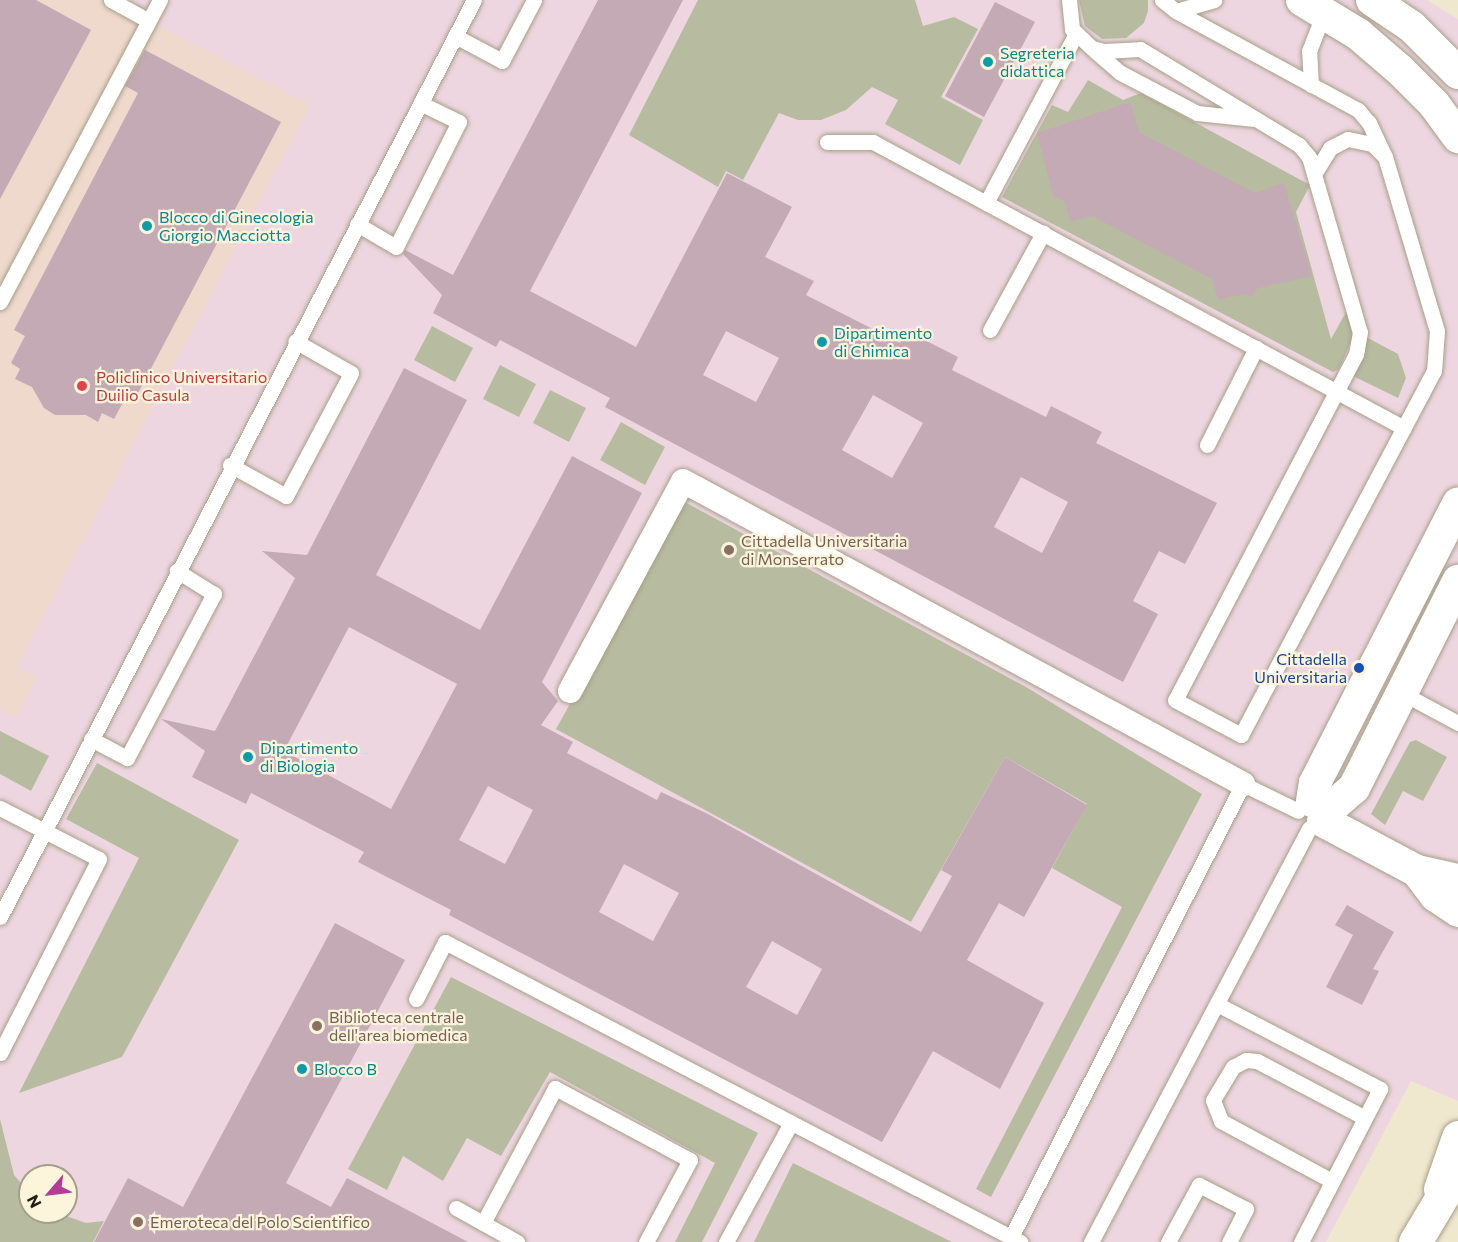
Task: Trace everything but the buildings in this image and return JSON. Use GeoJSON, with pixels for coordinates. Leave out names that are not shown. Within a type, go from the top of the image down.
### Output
{"type":"FeatureCollection","features":[{"type":"Feature","properties":{"kind":"main road"},"geometry":{"type":"LineString","coordinates":[[1434,1208],[1458,1137]]}},
{"type":"Feature","properties":{"kind":"main road"},"geometry":{"type":"LineString","coordinates":[[1415,1242],[1458,1170]]}},
{"type":"Feature","properties":{"kind":"street"},"geometry":{"type":"LineString","coordinates":[[1372,0],[1412,27],[1458,73]]}},
{"type":"Feature","properties":{"kind":"street"},"geometry":{"type":"LineString","coordinates":[[1313,7],[1358,34],[1400,70],[1434,104],[1458,137]]}},
{"type":"Feature","properties":{"kind":"street"},"geometry":{"type":"LineString","coordinates":[[570,691],[683,481],[1243,784]]}},
{"type":"Feature","properties":{"kind":"street"},"geometry":{"type":"LineString","coordinates":[[1313,815],[1315,783],[1458,504]]}},
{"type":"Feature","properties":{"kind":"street"},"geometry":{"type":"LineString","coordinates":[[1313,815],[1354,788],[1457,585]]}},
{"type":"Feature","properties":{"kind":"street"},"geometry":{"type":"LineString","coordinates":[[1313,815],[1417,871],[1458,880]]}},
{"type":"Feature","properties":{"kind":"street"},"geometry":{"type":"LineString","coordinates":[[1417,871],[1436,896],[1458,911]]}},
{"type":"Feature","properties":{"kind":"lane"},"geometry":{"type":"LineString","coordinates":[[111,0],[149,21]]}},
{"type":"Feature","properties":{"kind":"lane"},"geometry":{"type":"LineString","coordinates":[[0,302],[160,0]]}},
{"type":"Feature","properties":{"kind":"lane"},"geometry":{"type":"LineString","coordinates":[[0,917],[230,465],[474,0]]}},
{"type":"Feature","properties":{"kind":"lane"},"geometry":{"type":"LineString","coordinates":[[455,36],[502,61],[534,0]]}},
{"type":"Feature","properties":{"kind":"lane"},"geometry":{"type":"LineString","coordinates":[[1069,0],[1068,10],[1076,34],[1119,72],[1197,113],[1261,120]]}},
{"type":"Feature","properties":{"kind":"lane"},"geometry":{"type":"LineString","coordinates":[[1092,48],[1112,51],[1140,49],[1299,145],[1309,157],[1360,332],[1356,354],[1175,699],[1241,735],[1434,371],[1437,331],[1385,157],[1377,137],[1358,110],[1176,11],[1162,0]]}},
{"type":"Feature","properties":{"kind":"lane"},"geometry":{"type":"LineString","coordinates":[[1176,11],[1214,0]]}},
{"type":"Feature","properties":{"kind":"lane"},"geometry":{"type":"LineString","coordinates":[[1311,85],[1309,51],[1313,7]]}},
{"type":"Feature","properties":{"kind":"lane"},"geometry":{"type":"LineString","coordinates":[[986,203],[1076,34]]}},
{"type":"Feature","properties":{"kind":"lane"},"geometry":{"type":"LineString","coordinates":[[357,224],[396,247],[459,122],[420,104]]}},
{"type":"Feature","properties":{"kind":"lane"},"geometry":{"type":"LineString","coordinates":[[1314,174],[1330,148],[1348,140],[1372,144],[1385,157]]}},
{"type":"Feature","properties":{"kind":"lane"},"geometry":{"type":"LineString","coordinates":[[827,142],[873,142],[1404,428]]}},
{"type":"Feature","properties":{"kind":"lane"},"geometry":{"type":"LineString","coordinates":[[990,330],[1042,233]]}},
{"type":"Feature","properties":{"kind":"lane"},"geometry":{"type":"LineString","coordinates":[[230,465],[286,496],[351,373],[296,341]]}},
{"type":"Feature","properties":{"kind":"lane"},"geometry":{"type":"LineString","coordinates":[[1207,445],[1256,348]]}},
{"type":"Feature","properties":{"kind":"lane"},"geometry":{"type":"LineString","coordinates":[[91,739],[127,758],[214,594],[177,571]]}},
{"type":"Feature","properties":{"kind":"lane"},"geometry":{"type":"LineString","coordinates":[[1402,693],[1458,723]]}},
{"type":"Feature","properties":{"kind":"lane"},"geometry":{"type":"LineString","coordinates":[[416,999],[445,942],[1016,1240],[1243,784],[1313,815],[1217,1004],[1091,1242]]}},
{"type":"Feature","properties":{"kind":"lane"},"geometry":{"type":"LineString","coordinates":[[0,808],[99,859],[0,1053]]}},
{"type":"Feature","properties":{"kind":"lane"},"geometry":{"type":"LineString","coordinates":[[1217,1004],[1380,1089],[1300,1242]]}},
{"type":"Feature","properties":{"kind":"lane"},"geometry":{"type":"LineString","coordinates":[[1332,1181],[1221,1121],[1213,1100],[1233,1067],[1246,1060],[1257,1061],[1365,1118]]}},
{"type":"Feature","properties":{"kind":"lane"},"geometry":{"type":"LineString","coordinates":[[483,1223],[555,1088],[690,1160],[646,1242]]}},
{"type":"Feature","properties":{"kind":"lane"},"geometry":{"type":"LineString","coordinates":[[726,1242],[791,1122]]}},
{"type":"Feature","properties":{"kind":"lane"},"geometry":{"type":"LineString","coordinates":[[1168,1242],[1199,1185],[1246,1209],[1228,1242]]}},
{"type":"Feature","properties":{"kind":"lane"},"geometry":{"type":"LineString","coordinates":[[456,1208],[518,1242]]}},
{"type":"Feature","properties":{"kind":"shaded area","name":"Cittadella Universitaria di Monserrato"},"geometry":{"type":"Polygon","coordinates":[[[0,0],[1427,0],[1458,19],[1458,1101],[1411,1081],[1326,1242],[0,1242],[0,0]]]}},
{"type":"Feature","properties":{"kind":"shaded area","name":"Policlinico Universitario Duilio Casula"},"geometry":{"type":"Polygon","coordinates":[[[0,0],[110,0],[310,105],[17,667],[37,678],[16,718],[0,710],[0,0]]]}},
{"type":"Feature","properties":{"kind":"green space"},"geometry":{"type":"Polygon","coordinates":[[[698,0],[915,0],[923,26],[954,17],[978,29],[941,97],[983,120],[960,165],[885,124],[898,100],[872,87],[846,110],[821,120],[798,120],[779,113],[743,180],[726,171],[718,187],[629,135],[698,0]]]}},
{"type":"Feature","properties":{"kind":"green space"},"geometry":{"type":"Polygon","coordinates":[[[1079,0],[1148,0],[1148,11],[1144,23],[1126,38],[1102,39],[1085,26],[1079,0]]]}},
{"type":"Feature","properties":{"kind":"green space"},"geometry":{"type":"Polygon","coordinates":[[[1088,80],[1123,100],[1141,93],[1310,185],[1296,212],[1331,339],[1346,312],[1353,337],[1339,369],[1333,372],[1002,197],[1052,105],[1068,112],[1088,80]]]}},
{"type":"Feature","properties":{"kind":"green space"},"geometry":{"type":"Polygon","coordinates":[[[432,326],[473,348],[455,382],[414,360],[432,326]]]}},
{"type":"Feature","properties":{"kind":"green space"},"geometry":{"type":"Polygon","coordinates":[[[1366,337],[1398,354],[1406,378],[1398,398],[1351,375],[1366,337]]]}},
{"type":"Feature","properties":{"kind":"green space"},"geometry":{"type":"Polygon","coordinates":[[[500,365],[536,384],[519,417],[483,399],[500,365]]]}},
{"type":"Feature","properties":{"kind":"green space"},"geometry":{"type":"Polygon","coordinates":[[[550,390],[586,408],[569,442],[533,423],[550,390]]]}},
{"type":"Feature","properties":{"kind":"green space"},"geometry":{"type":"Polygon","coordinates":[[[621,422],[665,447],[645,485],[600,460],[621,422]]]}},
{"type":"Feature","properties":{"kind":"green space"},"geometry":{"type":"Polygon","coordinates":[[[683,501],[1026,687],[1202,794],[991,1197],[976,1189],[1122,907],[1052,868],[1087,804],[1005,757],[911,922],[556,729],[683,501]]]}},
{"type":"Feature","properties":{"kind":"green space"},"geometry":{"type":"Polygon","coordinates":[[[0,731],[49,756],[31,791],[0,774],[0,731]]]}},
{"type":"Feature","properties":{"kind":"green space"},"geometry":{"type":"Polygon","coordinates":[[[1416,740],[1447,757],[1423,801],[1403,791],[1385,825],[1371,814],[1410,742],[1416,740]]]}},
{"type":"Feature","properties":{"kind":"green space"},"geometry":{"type":"Polygon","coordinates":[[[97,763],[239,840],[122,1057],[19,1093],[139,858],[66,819],[97,763]]]}},
{"type":"Feature","properties":{"kind":"green space"},"geometry":{"type":"Polygon","coordinates":[[[451,977],[758,1133],[702,1242],[675,1242],[715,1163],[550,1072],[501,1156],[467,1138],[443,1181],[403,1156],[387,1190],[348,1169],[451,977]]]}},
{"type":"Feature","properties":{"kind":"green space"},"geometry":{"type":"Polygon","coordinates":[[[0,1119],[14,1175],[18,1180],[18,1224],[78,1224],[78,1220],[86,1223],[104,1221],[93,1242],[0,1242],[0,1119]]]}},
{"type":"Feature","properties":{"kind":"green space"},"geometry":{"type":"Polygon","coordinates":[[[793,1163],[952,1242],[754,1242],[793,1163]]]}},
{"type":"Feature","properties":{"kind":"place","name":"Segreteria didattica"},"geometry":{"type":"Point","coordinates":[988,62]}},
{"type":"Feature","properties":{"kind":"place","name":"Blocco di Ginecologia Giorgio Macciotta"},"geometry":{"type":"Point","coordinates":[147,226]}},
{"type":"Feature","properties":{"kind":"place","name":"Dipartimento di Chimica"},"geometry":{"type":"Point","coordinates":[822,342]}},
{"type":"Feature","properties":{"kind":"place","name":"Policlinico Universitario Duilio Casula"},"geometry":{"type":"Point","coordinates":[82,386]}},
{"type":"Feature","properties":{"kind":"place","name":"Cittadella Universitaria di Monserrato"},"geometry":{"type":"Point","coordinates":[729,550]}},
{"type":"Feature","properties":{"kind":"place","name":"Cittadella Universitaria"},"geometry":{"type":"Point","coordinates":[1359,668]}},
{"type":"Feature","properties":{"kind":"place","name":"Dipartimento di Biologia"},"geometry":{"type":"Point","coordinates":[248,757]}},
{"type":"Feature","properties":{"kind":"place","name":"Biblioteca centrale dell'area biomedica"},"geometry":{"type":"Point","coordinates":[317,1026]}},
{"type":"Feature","properties":{"kind":"place","name":"Blocco B"},"geometry":{"type":"Point","coordinates":[302,1069]}},
{"type":"Feature","properties":{"kind":"place","name":"Emeroteca del Polo Scientifico"},"geometry":{"type":"Point","coordinates":[138,1222]}}]}
